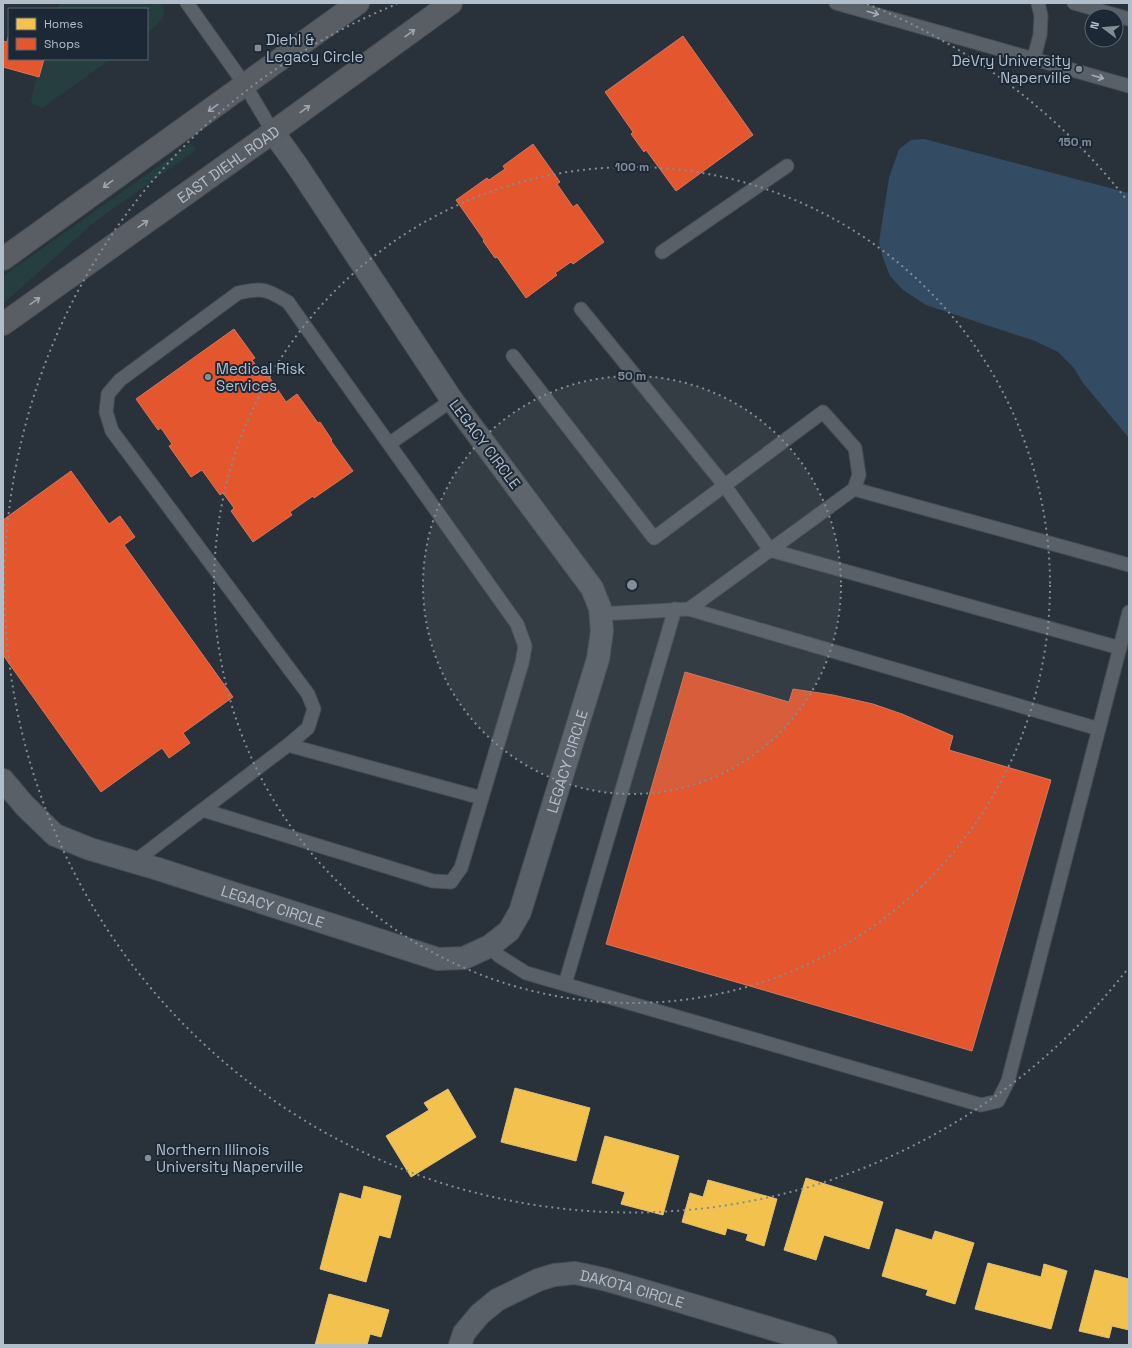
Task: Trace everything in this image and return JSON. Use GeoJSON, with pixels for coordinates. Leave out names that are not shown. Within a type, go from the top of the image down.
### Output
{"type":"FeatureCollection","features":[{"type":"Feature","properties":{"kind":"street"},"geometry":{"type":"LineString","coordinates":[[3,259],[358,3]]}},
{"type":"Feature","properties":{"kind":"street","name":"EAST DIEHL ROAD"},"geometry":{"type":"LineString","coordinates":[[3,324],[451,3]]}},
{"type":"Feature","properties":{"kind":"street","name":"LEGACY CIRCLE"},"geometry":{"type":"LineString","coordinates":[[3,780],[25,806],[55,835],[90,849],[438,959],[464,958],[490,946],[508,931],[520,912],[598,659],[602,631],[600,614],[592,588],[452,400],[298,166],[273,132]]}},
{"type":"Feature","properties":{"kind":"street","name":"DAKOTA CIRCLE"},"geometry":{"type":"LineString","coordinates":[[460,1345],[464,1333],[480,1314],[498,1300],[538,1280],[554,1275],[575,1273],[603,1279],[652,1293],[826,1345]]}},
{"type":"Feature","properties":{"kind":"lane"},"geometry":{"type":"LineString","coordinates":[[187,3],[245,85],[273,132]]}},
{"type":"Feature","properties":{"kind":"lane"},"geometry":{"type":"LineString","coordinates":[[836,3],[1129,86]]}},
{"type":"Feature","properties":{"kind":"lane"},"geometry":{"type":"LineString","coordinates":[[1034,58],[1040,35],[1041,16],[1038,3]]}},
{"type":"Feature","properties":{"kind":"lane"},"geometry":{"type":"LineString","coordinates":[[1074,3],[1129,19]]}},
{"type":"Feature","properties":{"kind":"lane"},"geometry":{"type":"LineString","coordinates":[[662,252],[787,166]]}},
{"type":"Feature","properties":{"kind":"lane"},"geometry":{"type":"LineString","coordinates":[[134,862],[203,810],[288,746],[308,728],[314,709],[308,694],[112,431],[106,412],[108,394],[120,380],[238,293],[252,290],[269,291],[288,302],[517,624],[525,646],[522,663],[461,868],[451,882],[433,881],[203,810]]}},
{"type":"Feature","properties":{"kind":"lane"},"geometry":{"type":"LineString","coordinates":[[581,309],[725,486],[770,550],[1120,648]]}},
{"type":"Feature","properties":{"kind":"lane"},"geometry":{"type":"LineString","coordinates":[[513,356],[654,538],[823,412],[855,448],[859,475],[854,489],[689,608]]}},
{"type":"Feature","properties":{"kind":"lane"},"geometry":{"type":"LineString","coordinates":[[389,444],[452,400]]}},
{"type":"Feature","properties":{"kind":"lane"},"geometry":{"type":"LineString","coordinates":[[854,489],[1129,565]]}},
{"type":"Feature","properties":{"kind":"lane"},"geometry":{"type":"LineString","coordinates":[[600,614],[689,608],[1099,729]]}},
{"type":"Feature","properties":{"kind":"lane"},"geometry":{"type":"LineString","coordinates":[[565,984],[675,609]]}},
{"type":"Feature","properties":{"kind":"lane"},"geometry":{"type":"LineString","coordinates":[[490,946],[499,956],[526,973],[981,1105],[998,1101],[1008,1081],[1129,612]]}},
{"type":"Feature","properties":{"kind":"lane"},"geometry":{"type":"LineString","coordinates":[[288,746],[482,798]]}},
{"type":"Feature","properties":{"kind":"green space"},"geometry":{"type":"Polygon","coordinates":[[[61,3],[163,3],[164,9],[161,21],[148,32],[148,8],[57,8],[61,3]]]}},
{"type":"Feature","properties":{"kind":"green space"},"geometry":{"type":"Polygon","coordinates":[[[41,60],[110,60],[42,108],[32,104],[31,100],[41,60]]]}},
{"type":"Feature","properties":{"kind":"green space"},"geometry":{"type":"Polygon","coordinates":[[[191,143],[196,150],[92,224],[3,304],[3,277],[6,274],[191,143]]]}},
{"type":"Feature","properties":{"kind":"water"},"geometry":{"type":"Polygon","coordinates":[[[924,139],[1129,193],[1129,438],[1083,383],[1074,368],[1058,352],[1035,341],[926,305],[903,290],[890,276],[879,242],[889,178],[899,149],[911,140],[924,139]]]}},
{"type":"Feature","properties":{"kind":"building: Homes"},"geometry":{"type":"Polygon","coordinates":[[[515,1088],[590,1108],[576,1161],[501,1142],[515,1088]]]}},
{"type":"Feature","properties":{"kind":"building: Homes"},"geometry":{"type":"Polygon","coordinates":[[[448,1089],[476,1137],[411,1177],[386,1136],[429,1110],[424,1103],[448,1089]]]}},
{"type":"Feature","properties":{"kind":"building: Homes"},"geometry":{"type":"Polygon","coordinates":[[[605,1136],[679,1156],[663,1215],[621,1204],[625,1192],[592,1183],[605,1136]]]}},
{"type":"Feature","properties":{"kind":"building: Homes"},"geometry":{"type":"Polygon","coordinates":[[[806,1178],[883,1202],[869,1249],[824,1235],[816,1260],[784,1250],[806,1178]]]}},
{"type":"Feature","properties":{"kind":"building: Homes"},"geometry":{"type":"Polygon","coordinates":[[[708,1180],[777,1199],[764,1246],[746,1240],[748,1234],[727,1228],[725,1235],[682,1222],[690,1193],[703,1197],[708,1180]]]}},
{"type":"Feature","properties":{"kind":"building: Homes"},"geometry":{"type":"Polygon","coordinates":[[[364,1186],[401,1196],[390,1238],[379,1235],[366,1282],[320,1269],[340,1193],[361,1199],[364,1186]]]}},
{"type":"Feature","properties":{"kind":"building: Homes"},"geometry":{"type":"Polygon","coordinates":[[[896,1229],[932,1240],[935,1231],[974,1243],[955,1304],[926,1295],[928,1290],[882,1276],[896,1229]]]}},
{"type":"Feature","properties":{"kind":"building: Homes"},"geometry":{"type":"Polygon","coordinates":[[[988,1263],[1041,1277],[1044,1264],[1067,1271],[1051,1329],[975,1309],[988,1263]]]}},
{"type":"Feature","properties":{"kind":"building: Homes"},"geometry":{"type":"Polygon","coordinates":[[[1095,1270],[1129,1279],[1129,1330],[1112,1326],[1109,1338],[1079,1331],[1095,1270]]]}},
{"type":"Feature","properties":{"kind":"building: Homes"},"geometry":{"type":"Polygon","coordinates":[[[329,1294],[389,1310],[381,1337],[370,1334],[367,1345],[315,1345],[329,1294]]]}},
{"type":"Feature","properties":{"kind":"building: Shops"},"geometry":{"type":"Polygon","coordinates":[[[683,36],[753,135],[676,191],[646,150],[644,152],[631,134],[633,132],[605,92],[683,36]]]}},
{"type":"Feature","properties":{"kind":"building: Shops"},"geometry":{"type":"Polygon","coordinates":[[[8,38],[8,60],[44,60],[39,77],[3,67],[3,41],[7,42],[8,38]]]}},
{"type":"Feature","properties":{"kind":"building: Shops"},"geometry":{"type":"Polygon","coordinates":[[[533,144],[560,182],[557,184],[573,207],[577,204],[604,242],[573,264],[571,262],[555,273],[557,275],[526,298],[497,257],[495,258],[456,200],[487,178],[489,180],[505,169],[503,166],[533,144]]]}},
{"type":"Feature","properties":{"kind":"building: Shops"},"geometry":{"type":"Polygon","coordinates":[[[234,329],[255,358],[252,360],[265,377],[268,375],[286,402],[297,394],[318,423],[320,422],[332,440],[331,441],[353,471],[314,498],[313,496],[290,512],[292,515],[253,542],[231,511],[234,508],[223,493],[220,495],[202,470],[191,477],[169,446],[172,444],[161,428],[158,430],[136,399],[234,329]]]}},
{"type":"Feature","properties":{"kind":"building: Shops"},"geometry":{"type":"Polygon","coordinates":[[[71,471],[109,524],[120,516],[135,537],[124,545],[233,697],[183,733],[190,743],[169,758],[162,748],[101,792],[3,655],[3,520],[71,471]]]}},
{"type":"Feature","properties":{"kind":"building: Shops"},"geometry":{"type":"Polygon","coordinates":[[[685,672],[789,702],[793,689],[833,695],[873,704],[902,714],[953,736],[949,750],[1051,780],[972,1051],[606,944],[685,672]]]}},
{"type":"Feature","properties":{"kind":"place","name":"Diehl & Legacy Circle"},"geometry":{"type":"Point","coordinates":[258,48]}},
{"type":"Feature","properties":{"kind":"place","name":"DeVry University Naperville"},"geometry":{"type":"Point","coordinates":[1079,69]}},
{"type":"Feature","properties":{"kind":"place","name":"Medical Risk Services"},"geometry":{"type":"Point","coordinates":[208,377]}},
{"type":"Feature","properties":{"kind":"place","name":"Northern Illinois University Naperville"},"geometry":{"type":"Point","coordinates":[148,1158]}}]}
